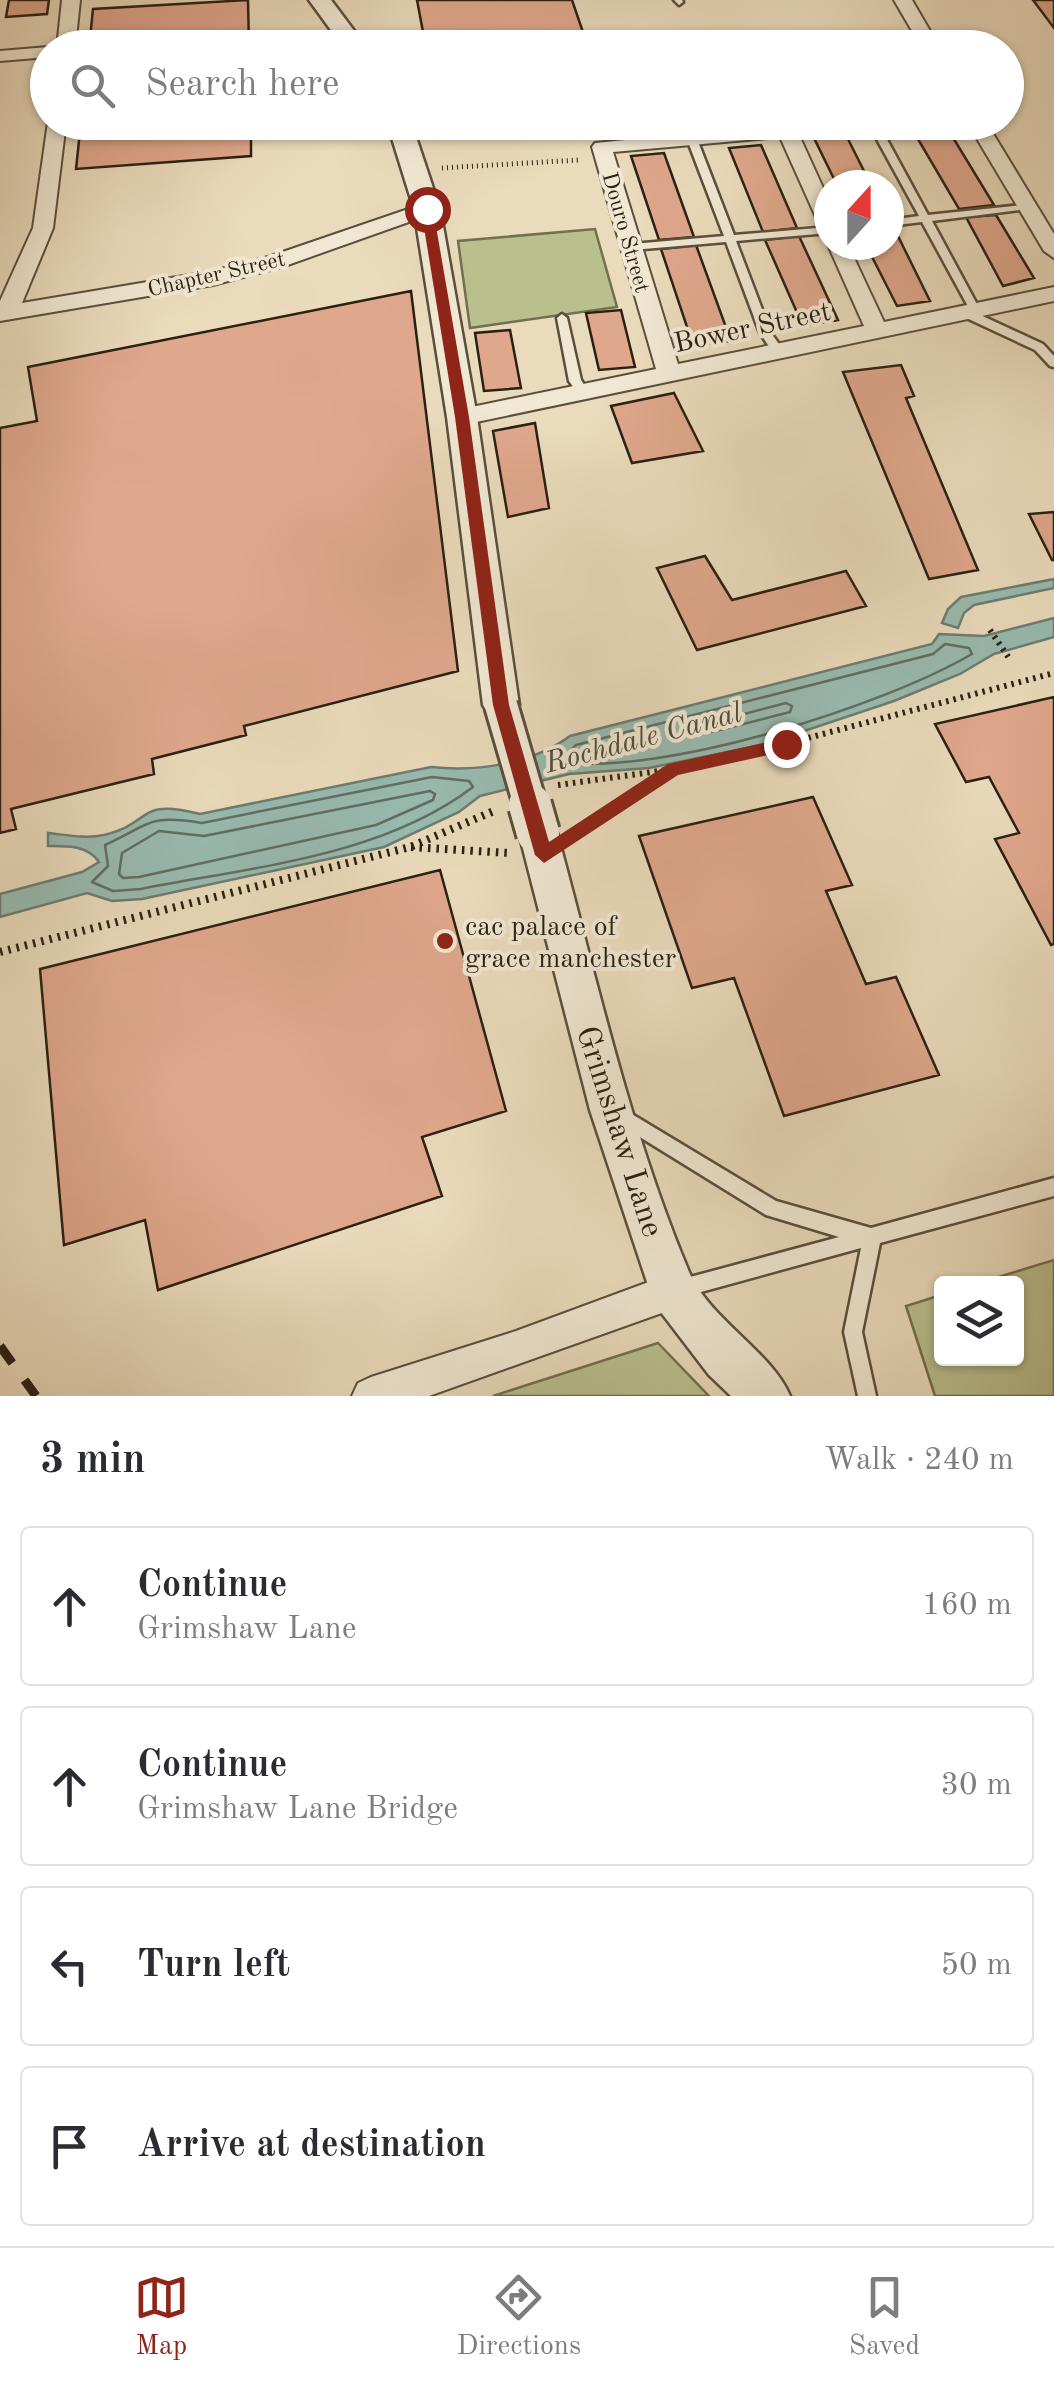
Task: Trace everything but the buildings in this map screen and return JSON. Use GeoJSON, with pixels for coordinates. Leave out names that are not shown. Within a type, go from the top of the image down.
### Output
{"type":"FeatureCollection","features":[{"type":"Feature","properties":{"kind":"street"},"geometry":{"type":"LineString","coordinates":[[68,30],[71,0]]}},
{"type":"Feature","properties":{"kind":"street"},"geometry":{"type":"LineString","coordinates":[[320,0],[342,30]]}},
{"type":"Feature","properties":{"kind":"street"},"geometry":{"type":"LineString","coordinates":[[904,0],[922,30]]}},
{"type":"Feature","properties":{"kind":"street"},"geometry":{"type":"LineString","coordinates":[[0,56],[30,54]]}},
{"type":"Feature","properties":{"kind":"street"},"geometry":{"type":"LineString","coordinates":[[6,313],[43,228],[55,140]]}},
{"type":"Feature","properties":{"kind":"street"},"geometry":{"type":"LineString","coordinates":[[405,140],[427,209],[462,417]]}},
{"type":"Feature","properties":{"kind":"street"},"geometry":{"type":"LineString","coordinates":[[604,153],[692,140]]}},
{"type":"Feature","properties":{"kind":"street"},"geometry":{"type":"LineString","coordinates":[[791,140],[814,192]]}},
{"type":"Feature","properties":{"kind":"street"},"geometry":{"type":"LineString","coordinates":[[987,140],[1054,251]]}},
{"type":"Feature","properties":{"kind":"street","name":"Douro Street"},"geometry":{"type":"LineString","coordinates":[[604,153],[669,374]]}},
{"type":"Feature","properties":{"kind":"street","name":"Chapter Street"},"geometry":{"type":"LineString","coordinates":[[6,313],[212,278],[275,262],[427,209]]}},
{"type":"Feature","properties":{"kind":"street"},"geometry":{"type":"LineString","coordinates":[[845,260],[877,331]]}},
{"type":"Feature","properties":{"kind":"street","name":"Bower Street"},"geometry":{"type":"LineString","coordinates":[[462,417],[1054,294]]}},
{"type":"Feature","properties":{"kind":"street","name":"Grimshaw Lane"},"geometry":{"type":"LineString","coordinates":[[462,417],[501,705],[610,1110],[673,1291],[726,1358],[766,1396]]}},
{"type":"Feature","properties":{"kind":"street"},"geometry":{"type":"LineString","coordinates":[[371,1396],[516,1350],[673,1291]]}},
{"type":"Feature","properties":{"kind":"lane"},"geometry":{"type":"LineString","coordinates":[[692,140],[766,333],[778,352]]}},
{"type":"Feature","properties":{"kind":"lane"},"geometry":{"type":"LineString","coordinates":[[885,140],[969,311],[1039,348],[1054,363]]}},
{"type":"Feature","properties":{"kind":"lane"},"geometry":{"type":"LineString","coordinates":[[904,221],[1027,206]]}},
{"type":"Feature","properties":{"kind":"lane"},"geometry":{"type":"LineString","coordinates":[[632,246],[814,229]]}},
{"type":"Feature","properties":{"kind":"lane"},"geometry":{"type":"LineString","coordinates":[[562,318],[575,381],[583,392]]}},
{"type":"Feature","properties":{"kind":"lane"},"geometry":{"type":"LineString","coordinates":[[610,1110],[659,1136],[772,1209],[872,1237]]}},
{"type":"Feature","properties":{"kind":"lane"},"geometry":{"type":"LineString","coordinates":[[673,1291],[1054,1188]]}},
{"type":"Feature","properties":{"kind":"lane"},"geometry":{"type":"LineString","coordinates":[[867,1396],[853,1332],[872,1237]]}},
{"type":"Feature","properties":{"kind":"path"},"geometry":{"type":"LineString","coordinates":[[413,170],[604,153]]}},
{"type":"Feature","properties":{"kind":"path"},"geometry":{"type":"LineString","coordinates":[[990,630],[1009,658]]}},
{"type":"Feature","properties":{"kind":"path"},"geometry":{"type":"LineString","coordinates":[[554,785],[674,769],[1054,674]]}},
{"type":"Feature","properties":{"kind":"path"},"geometry":{"type":"LineString","coordinates":[[410,847],[541,844],[674,769]]}},
{"type":"Feature","properties":{"kind":"path"},"geometry":{"type":"LineString","coordinates":[[0,952],[410,847],[500,808]]}},
{"type":"Feature","properties":{"kind":"green space"},"geometry":{"type":"Polygon","coordinates":[[[595,229],[617,307],[470,328],[458,241],[595,229]]]}},
{"type":"Feature","properties":{"kind":"green space"},"geometry":{"type":"Polygon","coordinates":[[[1054,1260],[1054,1396],[935,1396],[906,1306],[934,1297],[934,1366],[1024,1366],[1024,1276],[1002,1276],[1054,1260]]]}},
{"type":"Feature","properties":{"kind":"green space"},"geometry":{"type":"Polygon","coordinates":[[[658,1343],[709,1396],[493,1396],[658,1343]]]}},
{"type":"Feature","properties":{"kind":"water"},"geometry":{"type":"Polygon","coordinates":[[[1054,579],[1054,588],[974,605],[964,613],[958,628],[942,623],[948,609],[961,597],[1054,579]]]}},
{"type":"Feature","properties":{"kind":"water","name":"Rochdale Canal"},"geometry":{"type":"Polygon","coordinates":[[[1054,618],[1054,637],[994,654],[960,674],[894,701],[762,745],[649,768],[569,774],[480,796],[459,812],[384,847],[142,899],[112,901],[87,893],[0,917],[0,894],[82,872],[99,862],[83,849],[48,846],[48,833],[97,836],[120,830],[154,810],[200,814],[431,767],[504,764],[539,753],[570,736],[932,644],[939,634],[984,636],[1054,618]]]}},
{"type":"Feature","properties":{"kind":"railway"},"geometry":{"type":"LineString","coordinates":[[0,1346],[36,1396]]}},
{"type":"Feature","properties":{"kind":"place","name":"cac palace of grace manchester"},"geometry":{"type":"Point","coordinates":[445,941]}},
{"type":"Feature","properties":{"kind":"route"},"geometry":{"type":"LineString","coordinates":[[427,209],[462,417],[501,705],[544,855],[674,769],[786,744]]}}]}
